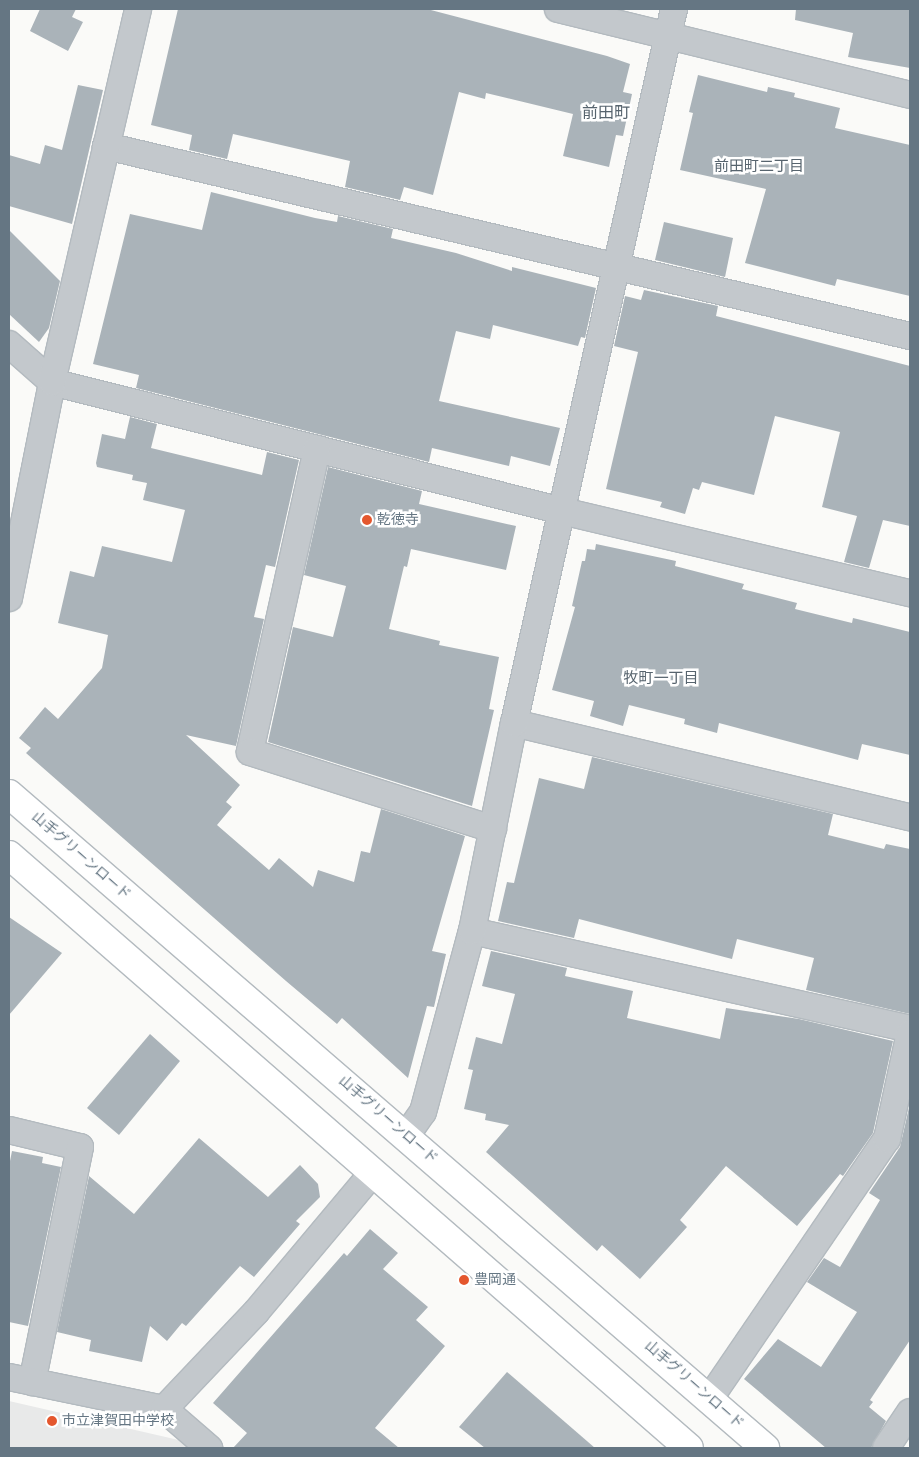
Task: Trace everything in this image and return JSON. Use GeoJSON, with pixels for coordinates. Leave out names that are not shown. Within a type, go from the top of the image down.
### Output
{"type":"FeatureCollection","features":[{"type":"Feature","properties":{"kind":"street"},"geometry":{"type":"LineString","coordinates":[[9,598],[52,382],[138,9]]}},
{"type":"Feature","properties":{"kind":"street"},"geometry":{"type":"LineString","coordinates":[[558,9],[667,37],[910,94]]}},
{"type":"Feature","properties":{"kind":"street"},"geometry":{"type":"LineString","coordinates":[[406,1136],[423,1112],[472,931],[514,723],[674,9]]}},
{"type":"Feature","properties":{"kind":"street"},"geometry":{"type":"LineString","coordinates":[[106,146],[910,336]]}},
{"type":"Feature","properties":{"kind":"street"},"geometry":{"type":"LineString","coordinates":[[9,344],[52,382],[562,510],[910,593]]}},
{"type":"Feature","properties":{"kind":"street"},"geometry":{"type":"LineString","coordinates":[[317,449],[250,752],[493,829]]}},
{"type":"Feature","properties":{"kind":"street"},"geometry":{"type":"LineString","coordinates":[[514,723],[910,817]]}},
{"type":"Feature","properties":{"kind":"street","name":"山手グリーンロード"},"geometry":{"type":"LineString","coordinates":[[9,794],[710,1398],[765,1448]]}},
{"type":"Feature","properties":{"kind":"street"},"geometry":{"type":"LineString","coordinates":[[9,855],[372,1174],[689,1448]]}},
{"type":"Feature","properties":{"kind":"street"},"geometry":{"type":"LineString","coordinates":[[472,931],[910,1029]]}},
{"type":"Feature","properties":{"kind":"street"},"geometry":{"type":"LineString","coordinates":[[710,1398],[887,1139],[910,1033]]}},
{"type":"Feature","properties":{"kind":"street"},"geometry":{"type":"LineString","coordinates":[[9,1130],[80,1147],[20,1379],[164,1409],[209,1448]]}},
{"type":"Feature","properties":{"kind":"street"},"geometry":{"type":"LineString","coordinates":[[164,1409],[256,1312],[372,1174]]}},
{"type":"Feature","properties":{"kind":"street"},"geometry":{"type":"LineString","coordinates":[[886,1448],[910,1412]]}},
{"type":"Feature","properties":{"kind":"shaded area","name":"市立津賀田中学校"},"geometry":{"type":"Polygon","coordinates":[[[9,1401],[183,1441],[190,1448],[9,1448],[9,1401]]]}},
{"type":"Feature","properties":{"kind":"building"},"geometry":{"type":"Polygon","coordinates":[[[40,9],[76,9],[72,17],[83,22],[68,51],[30,31],[40,9]]]}},
{"type":"Feature","properties":{"kind":"building"},"geometry":{"type":"Polygon","coordinates":[[[178,9],[427,9],[607,56],[630,64],[623,92],[632,94],[623,136],[616,135],[609,167],[563,156],[573,114],[486,93],[485,99],[459,92],[433,195],[404,187],[400,200],[345,187],[350,161],[233,134],[227,159],[189,150],[192,135],[151,125],[178,9]]]}},
{"type":"Feature","properties":{"kind":"building"},"geometry":{"type":"Polygon","coordinates":[[[796,9],[910,9],[910,68],[848,57],[853,33],[795,20],[796,9]]]}},
{"type":"Feature","properties":{"kind":"building"},"geometry":{"type":"Polygon","coordinates":[[[698,75],[767,92],[768,87],[795,93],[794,97],[840,108],[835,128],[910,145],[910,296],[837,279],[835,286],[745,263],[766,189],[680,170],[693,113],[689,112],[698,75]]]}},
{"type":"Feature","properties":{"kind":"building"},"geometry":{"type":"Polygon","coordinates":[[[78,85],[103,90],[72,224],[9,206],[9,155],[40,164],[45,145],[62,150],[78,85]]]}},
{"type":"Feature","properties":{"kind":"building"},"geometry":{"type":"Polygon","coordinates":[[[211,192],[315,218],[337,222],[338,216],[393,229],[391,238],[456,253],[512,271],[512,267],[596,288],[585,338],[581,337],[578,346],[493,325],[490,339],[456,331],[439,401],[560,428],[550,466],[511,456],[509,466],[432,448],[429,462],[136,388],[139,375],[93,364],[130,214],[202,230],[211,192]]]}},
{"type":"Feature","properties":{"kind":"building"},"geometry":{"type":"Polygon","coordinates":[[[664,222],[733,238],[725,277],[655,260],[664,222]]]}},
{"type":"Feature","properties":{"kind":"building"},"geometry":{"type":"Polygon","coordinates":[[[9,230],[60,281],[49,328],[39,342],[9,314],[9,230]]]}},
{"type":"Feature","properties":{"kind":"building"},"geometry":{"type":"Polygon","coordinates":[[[644,290],[718,306],[716,316],[910,366],[910,526],[883,520],[869,568],[844,562],[857,516],[822,507],[840,432],[775,416],[754,495],[702,482],[699,490],[693,488],[685,514],[660,507],[662,502],[606,489],[638,352],[614,346],[625,296],[641,300],[644,290]]]}},
{"type":"Feature","properties":{"kind":"building"},"geometry":{"type":"Polygon","coordinates":[[[130,417],[157,424],[151,448],[262,475],[267,452],[299,460],[275,567],[266,565],[254,617],[264,619],[236,746],[186,735],[240,785],[226,802],[232,807],[217,825],[269,870],[279,858],[313,887],[318,870],[354,882],[361,851],[370,853],[381,809],[465,836],[432,951],[446,954],[434,1007],[427,1006],[408,1078],[342,1018],[337,1024],[286,981],[26,753],[31,748],[19,738],[45,707],[58,719],[102,668],[108,635],[58,623],[70,571],[94,577],[102,546],[172,562],[185,510],[143,500],[147,483],[132,480],[133,475],[97,467],[96,463],[102,434],[125,439],[130,417]]]}},
{"type":"Feature","properties":{"kind":"building"},"geometry":{"type":"Polygon","coordinates":[[[328,467],[422,491],[419,504],[516,526],[506,570],[411,549],[407,567],[404,566],[389,629],[440,641],[439,645],[499,657],[489,709],[494,710],[472,806],[268,742],[293,627],[333,637],[346,586],[304,575],[328,467]]]}},
{"type":"Feature","properties":{"kind":"building"},"geometry":{"type":"Polygon","coordinates":[[[596,544],[676,561],[675,566],[744,584],[742,589],[797,603],[795,609],[852,623],[853,618],[910,632],[910,755],[862,744],[858,760],[719,723],[717,733],[684,724],[685,719],[629,705],[623,726],[590,716],[594,701],[552,690],[575,607],[572,606],[582,561],[585,561],[587,549],[595,550],[596,544]]]}},
{"type":"Feature","properties":{"kind":"building"},"geometry":{"type":"Polygon","coordinates":[[[592,757],[833,814],[828,835],[884,849],[886,844],[910,849],[910,1014],[806,990],[814,958],[737,939],[732,959],[579,919],[574,938],[498,921],[507,882],[514,883],[539,778],[584,789],[592,757]]]}},
{"type":"Feature","properties":{"kind":"building"},"geometry":{"type":"Polygon","coordinates":[[[9,917],[62,953],[9,1015],[9,917]]]}},
{"type":"Feature","properties":{"kind":"building"},"geometry":{"type":"Polygon","coordinates":[[[491,951],[567,968],[565,976],[633,991],[627,1018],[720,1039],[726,1008],[799,1019],[893,1041],[873,1133],[843,1176],[840,1174],[797,1226],[726,1166],[680,1220],[687,1227],[640,1279],[602,1245],[597,1251],[486,1152],[509,1125],[485,1120],[486,1114],[464,1109],[473,1070],[468,1069],[476,1037],[502,1044],[515,994],[482,986],[491,951]]]}},
{"type":"Feature","properties":{"kind":"building"},"geometry":{"type":"Polygon","coordinates":[[[150,1034],[180,1061],[119,1135],[87,1108],[150,1034]]]}},
{"type":"Feature","properties":{"kind":"building"},"geometry":{"type":"Polygon","coordinates":[[[910,1103],[910,1340],[870,1400],[873,1402],[869,1407],[886,1421],[871,1448],[826,1448],[744,1379],[778,1339],[821,1367],[857,1312],[807,1282],[824,1258],[840,1267],[880,1200],[869,1193],[900,1147],[910,1103]]]}},
{"type":"Feature","properties":{"kind":"building"},"geometry":{"type":"Polygon","coordinates":[[[199,1138],[268,1197],[300,1165],[318,1184],[320,1197],[296,1221],[300,1224],[254,1277],[240,1266],[186,1326],[182,1323],[167,1341],[150,1326],[142,1362],[89,1351],[91,1340],[57,1332],[89,1176],[134,1214],[199,1138]]]}},
{"type":"Feature","properties":{"kind":"building"},"geometry":{"type":"Polygon","coordinates":[[[12,1151],[43,1157],[42,1163],[61,1167],[28,1326],[9,1322],[9,1166],[12,1151]]]}},
{"type":"Feature","properties":{"kind":"building"},"geometry":{"type":"Polygon","coordinates":[[[370,1229],[398,1253],[383,1269],[428,1307],[416,1320],[445,1346],[375,1428],[399,1448],[233,1448],[247,1433],[213,1403],[344,1253],[347,1256],[370,1229]]]}},
{"type":"Feature","properties":{"kind":"building"},"geometry":{"type":"Polygon","coordinates":[[[507,1372],[595,1448],[485,1448],[459,1427],[507,1372]]]}},
{"type":"Feature","properties":{"kind":"place","name":"乾徳寺"},"geometry":{"type":"Point","coordinates":[367,520]}},
{"type":"Feature","properties":{"kind":"place","name":"豊岡通"},"geometry":{"type":"Point","coordinates":[464,1280]}},
{"type":"Feature","properties":{"kind":"place","name":"市立津賀田中学校"},"geometry":{"type":"Point","coordinates":[52,1421]}},
{"type":"Feature","properties":{"kind":"district","name":"前田町"},"geometry":{"type":"Point","coordinates":[606,114]}},
{"type":"Feature","properties":{"kind":"district","name":"前田町二丁目"},"geometry":{"type":"Point","coordinates":[759,167]}},
{"type":"Feature","properties":{"kind":"district","name":"牧町一丁目"},"geometry":{"type":"Point","coordinates":[661,679]}}]}
